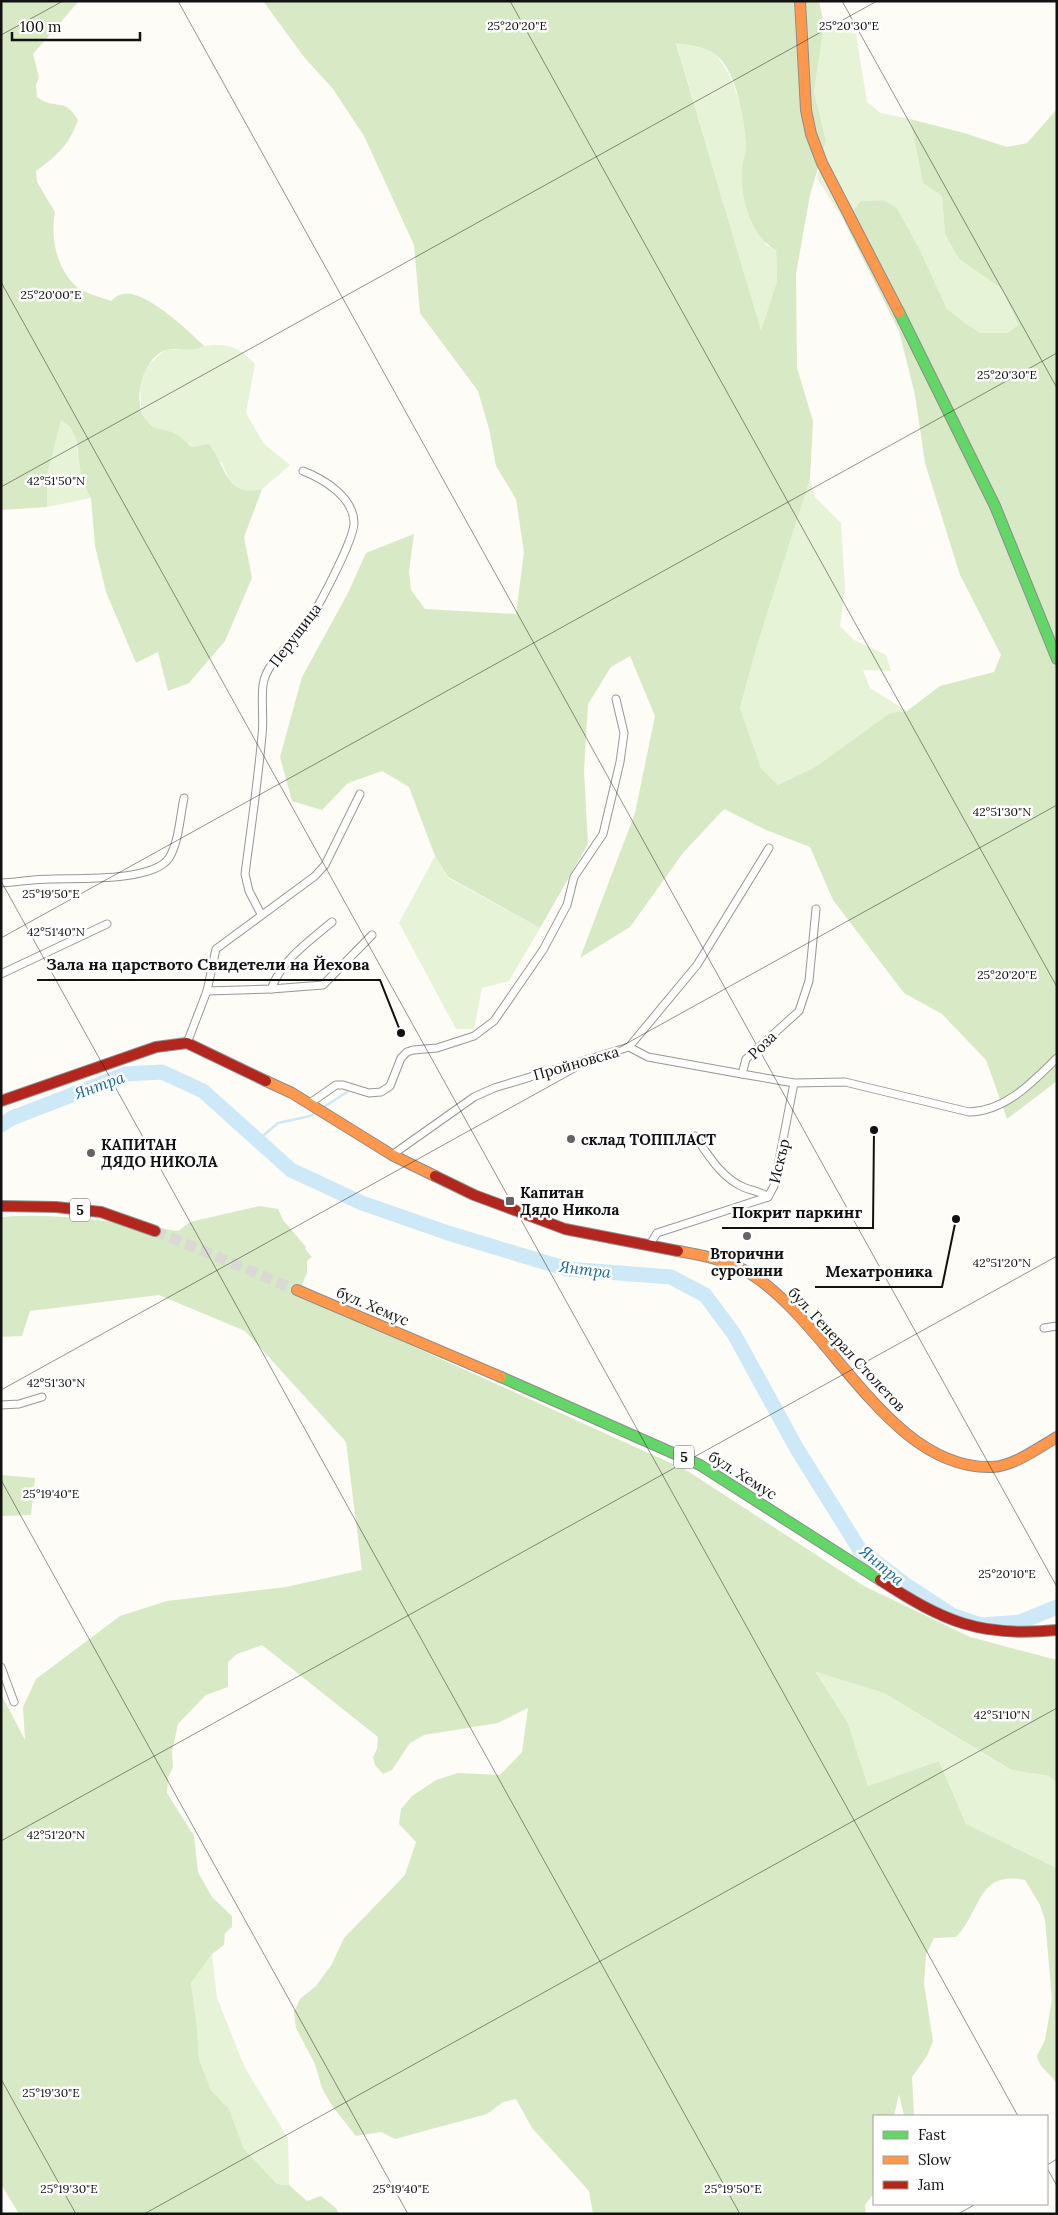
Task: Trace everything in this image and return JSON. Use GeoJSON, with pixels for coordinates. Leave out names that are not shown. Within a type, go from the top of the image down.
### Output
{"type":"FeatureCollection","features":[{"type":"Feature","properties":{"kind":"street"},"geometry":{"type":"LineString","coordinates":[[800,1],[806,110],[822,164],[872,257],[995,506],[1057,659]]}},
{"type":"Feature","properties":{"kind":"street","name":"Перущица"},"geometry":{"type":"LineString","coordinates":[[261,914],[249,892],[245,874],[263,733],[263,685],[269,668],[314,615],[334,576],[354,525],[353,516],[342,496],[330,486],[303,471]]}},
{"type":"Feature","properties":{"kind":"street"},"geometry":{"type":"LineString","coordinates":[[1,1101],[156,1047],[187,1043],[312,1105],[336,1085],[343,1084],[369,1093],[381,1092],[390,1086],[401,1058],[407,1052],[437,1048],[474,1036],[494,1021],[543,950],[567,905],[574,877],[603,834],[620,762],[624,733],[616,699]]}},
{"type":"Feature","properties":{"kind":"street"},"geometry":{"type":"LineString","coordinates":[[187,1043],[207,991],[216,949],[315,876],[325,866],[360,794]]}},
{"type":"Feature","properties":{"kind":"street"},"geometry":{"type":"LineString","coordinates":[[1,883],[49,879],[82,880],[132,874],[158,867],[168,859],[173,850],[184,798]]}},
{"type":"Feature","properties":{"kind":"street","name":"Пройновска"},"geometry":{"type":"LineString","coordinates":[[392,1155],[474,1097],[494,1088],[629,1047],[698,966],[769,848]]}},
{"type":"Feature","properties":{"kind":"street","name":"Роза"},"geometry":{"type":"LineString","coordinates":[[629,1047],[648,1057],[742,1074],[746,1059],[799,1011],[805,996],[816,909]]}},
{"type":"Feature","properties":{"kind":"street"},"geometry":{"type":"LineString","coordinates":[[271,990],[278,973],[291,957],[332,922]]}},
{"type":"Feature","properties":{"kind":"street"},"geometry":{"type":"LineString","coordinates":[[1,974],[107,924]]}},
{"type":"Feature","properties":{"kind":"street"},"geometry":{"type":"LineString","coordinates":[[207,991],[271,990],[323,985],[372,935]]}},
{"type":"Feature","properties":{"kind":"street"},"geometry":{"type":"LineString","coordinates":[[742,1074],[794,1083],[845,1082],[969,1112],[994,1108],[1010,1100],[1057,1058]]}},
{"type":"Feature","properties":{"kind":"street","name":"Искър"},"geometry":{"type":"LineString","coordinates":[[649,1246],[652,1238],[657,1233],[768,1197],[774,1186],[794,1083]]}},
{"type":"Feature","properties":{"kind":"street","name":"бул. Генерал Столетов"},"geometry":{"type":"LineString","coordinates":[[312,1105],[392,1155],[474,1195],[546,1224],[712,1257],[733,1264],[757,1278],[782,1298],[890,1419],[917,1442],[941,1456],[962,1465],[994,1468],[1020,1458],[1057,1437]]}},
{"type":"Feature","properties":{"kind":"street"},"geometry":{"type":"LineString","coordinates":[[695,1136],[712,1162],[727,1178],[744,1188],[762,1192],[768,1197]]}},
{"type":"Feature","properties":{"kind":"street","name":"5"},"geometry":{"type":"LineString","coordinates":[[1,1206],[56,1207],[101,1212],[155,1230]]}},
{"type":"Feature","properties":{"kind":"street","name":"бул. Хемус"},"geometry":{"type":"LineString","coordinates":[[297,1290],[622,1429],[700,1465],[924,1609],[951,1621],[986,1631],[1057,1630]]}},
{"type":"Feature","properties":{"kind":"street"},"geometry":{"type":"LineString","coordinates":[[1044,1328],[1057,1326]]}},
{"type":"Feature","properties":{"kind":"street"},"geometry":{"type":"LineString","coordinates":[[1,1405],[19,1404],[42,1397]]}},
{"type":"Feature","properties":{"kind":"street"},"geometry":{"type":"LineString","coordinates":[[1,1667],[14,1702]]}},
{"type":"Feature","properties":{"kind":"green space"},"geometry":{"type":"Polygon","coordinates":[[[1,1],[79,1],[33,54],[39,77],[36,85],[37,97],[43,101],[68,108],[78,120],[71,136],[62,149],[36,171],[37,182],[55,212],[54,233],[60,263],[71,281],[78,288],[111,301],[120,294],[126,293],[141,297],[160,308],[204,346],[190,350],[166,350],[158,354],[151,361],[142,381],[140,392],[142,412],[146,420],[153,426],[176,434],[192,447],[209,444],[234,485],[250,491],[262,489],[244,537],[252,578],[225,641],[189,683],[168,691],[158,652],[136,663],[106,592],[95,546],[91,498],[82,482],[76,438],[70,427],[61,420],[47,475],[47,507],[1,510],[1,1]]]}},
{"type":"Feature","properties":{"kind":"green space"},"geometry":{"type":"Polygon","coordinates":[[[263,1],[819,1],[824,25],[814,92],[826,141],[810,195],[796,274],[797,368],[813,421],[810,479],[756,649],[740,708],[761,768],[778,785],[815,767],[890,713],[907,711],[940,686],[994,672],[1001,655],[960,575],[925,463],[915,395],[899,331],[844,221],[861,201],[884,200],[897,208],[920,250],[947,309],[980,333],[1008,333],[1018,325],[1002,289],[959,259],[945,234],[942,196],[923,183],[910,119],[964,133],[1007,147],[1027,143],[1057,109],[1057,1081],[1007,1119],[986,1060],[942,1014],[904,993],[833,900],[810,847],[766,830],[724,809],[683,853],[630,927],[580,958],[635,813],[655,716],[630,656],[611,667],[588,704],[584,771],[588,844],[540,928],[448,877],[435,856],[409,787],[382,771],[348,783],[322,810],[292,801],[280,757],[302,677],[348,593],[366,553],[414,534],[409,572],[411,590],[425,609],[516,614],[524,552],[516,499],[496,466],[489,429],[478,391],[420,313],[414,245],[364,136],[333,89],[304,57],[263,1]],[[676,43],[761,330],[777,281],[776,250],[760,236],[745,204],[742,167],[746,144],[744,122],[738,96],[729,72],[716,55],[702,48],[676,43]]]}},
{"type":"Feature","properties":{"kind":"green space"},"geometry":{"type":"Polygon","coordinates":[[[824,25],[856,34],[867,102],[881,113],[910,119],[923,183],[942,196],[945,234],[959,259],[1002,289],[1018,326],[1008,333],[980,333],[947,309],[920,250],[897,208],[884,200],[861,201],[844,221],[817,178],[826,141],[814,92],[824,25]]]}},
{"type":"Feature","properties":{"kind":"green space"},"geometry":{"type":"Polygon","coordinates":[[[676,42],[708,50],[717,56],[729,74],[743,111],[747,146],[742,169],[766,245],[776,250],[777,281],[761,330],[676,42]]]}},
{"type":"Feature","properties":{"kind":"green space"},"geometry":{"type":"Polygon","coordinates":[[[201,343],[205,346],[220,345],[233,348],[244,354],[255,364],[246,413],[264,444],[290,465],[262,489],[249,492],[240,491],[229,480],[222,463],[193,447],[175,433],[159,431],[145,420],[141,409],[140,387],[146,367],[165,350],[191,349],[201,343]]]}},
{"type":"Feature","properties":{"kind":"green space"},"geometry":{"type":"Polygon","coordinates":[[[60,419],[70,427],[76,438],[77,451],[91,498],[47,507],[47,475],[60,419]]]}},
{"type":"Feature","properties":{"kind":"green space"},"geometry":{"type":"Polygon","coordinates":[[[810,479],[815,497],[841,523],[845,588],[840,626],[854,640],[886,655],[891,671],[863,670],[870,688],[907,711],[890,713],[815,767],[778,785],[761,768],[740,708],[756,649],[810,479]]]}},
{"type":"Feature","properties":{"kind":"green space"},"geometry":{"type":"Polygon","coordinates":[[[435,856],[448,878],[540,928],[509,981],[482,988],[474,1029],[456,1029],[399,923],[435,856]]]}},
{"type":"Feature","properties":{"kind":"green space"},"geometry":{"type":"Polygon","coordinates":[[[259,1206],[278,1209],[283,1220],[312,1257],[307,1261],[307,1273],[297,1296],[373,1328],[686,1470],[864,1586],[970,1637],[1057,1660],[1057,1783],[1049,1776],[1011,1770],[884,1693],[816,1672],[848,1723],[868,1786],[939,1761],[966,1824],[1057,1868],[1057,2084],[1038,2061],[1037,2056],[1045,2040],[1052,1999],[1045,1920],[1040,1905],[1025,1880],[1009,1878],[998,1881],[989,1887],[956,1937],[934,1938],[926,1955],[924,1984],[933,2041],[927,2056],[912,2077],[914,2115],[904,2115],[899,2094],[894,2115],[873,2115],[873,2194],[865,2205],[866,2214],[593,2214],[589,2191],[532,2128],[516,2099],[503,2102],[487,2114],[395,2139],[381,2132],[356,2136],[332,2106],[322,2088],[315,2064],[296,2028],[294,2012],[300,1999],[316,1986],[332,1964],[344,1938],[405,1875],[416,1842],[399,1824],[401,1809],[412,1796],[436,1780],[458,1773],[500,1775],[522,1752],[528,1708],[498,1723],[424,1735],[410,1743],[392,1770],[383,1774],[375,1765],[373,1757],[377,1749],[378,1737],[262,1645],[237,1654],[228,1662],[228,1687],[206,1695],[178,1724],[172,1752],[173,1767],[168,1778],[167,1793],[194,1836],[198,1872],[212,1897],[232,1916],[232,1927],[225,1933],[224,1945],[212,1954],[191,1983],[199,2059],[211,2090],[229,2109],[244,2149],[277,2184],[289,2185],[307,2201],[321,2196],[336,2208],[339,2214],[19,2214],[1,2184],[1,1694],[25,1740],[23,1707],[36,1679],[120,1616],[167,1601],[286,1587],[362,1570],[346,1442],[245,1331],[159,1295],[30,1311],[22,1336],[1,1337],[1,1217],[68,1217],[178,1231],[190,1222],[259,1206]]]}},
{"type":"Feature","properties":{"kind":"green space"},"geometry":{"type":"Polygon","coordinates":[[[1,1475],[35,1478],[31,1515],[1,1516],[1,1475]]]}},
{"type":"Feature","properties":{"kind":"green space"},"geometry":{"type":"Polygon","coordinates":[[[816,1671],[884,1693],[1010,1770],[1049,1776],[1057,1783],[1057,1868],[966,1824],[939,1761],[868,1786],[848,1723],[816,1671]]]}},
{"type":"Feature","properties":{"kind":"green space"},"geometry":{"type":"Polygon","coordinates":[[[212,1954],[217,1998],[245,2068],[288,2138],[289,2185],[277,2184],[244,2149],[229,2109],[211,2090],[199,2059],[191,1983],[212,1954]]]}},
{"type":"Feature","properties":{"kind":"waterway","name":"Янтра"},"geometry":{"type":"LineString","coordinates":[[1,1125],[12,1118],[126,1074],[162,1072],[203,1091],[291,1170],[362,1203],[448,1233],[567,1269],[671,1277],[705,1295],[734,1334],[797,1449],[860,1550],[906,1585],[952,1615],[981,1625],[1020,1622],[1057,1607]]}},
{"type":"Feature","properties":{"kind":"waterway"},"geometry":{"type":"LineString","coordinates":[[321,1109],[347,1092]]}},
{"type":"Feature","properties":{"kind":"waterway"},"geometry":{"type":"LineString","coordinates":[[258,1140],[278,1123],[310,1116],[317,1112]]}},
{"type":"Feature","properties":{"kind":"tunnel"},"geometry":{"type":"LineString","coordinates":[[155,1231],[297,1290]]}},
{"type":"Feature","properties":{"kind":"traffic: fast"},"geometry":{"type":"LineString","coordinates":[[899,312],[995,506],[1057,659]]}},
{"type":"Feature","properties":{"kind":"traffic: fast"},"geometry":{"type":"LineString","coordinates":[[501,1377],[700,1465],[880,1580]]}},
{"type":"Feature","properties":{"kind":"traffic: slow"},"geometry":{"type":"LineString","coordinates":[[800,1],[806,110],[811,134],[822,163],[899,312]]}},
{"type":"Feature","properties":{"kind":"traffic: slow"},"geometry":{"type":"LineString","coordinates":[[266,1081],[292,1093],[392,1155],[435,1176]]}},
{"type":"Feature","properties":{"kind":"traffic: slow"},"geometry":{"type":"LineString","coordinates":[[678,1251],[712,1258],[736,1266],[774,1292],[803,1321],[889,1418],[920,1444],[954,1461],[992,1467],[1000,1466],[1026,1456],[1057,1437]]}},
{"type":"Feature","properties":{"kind":"traffic: slow"},"geometry":{"type":"LineString","coordinates":[[297,1290],[501,1377]]}},
{"type":"Feature","properties":{"kind":"traffic: jam"},"geometry":{"type":"LineString","coordinates":[[1,1101],[156,1047],[187,1043],[266,1081]]}},
{"type":"Feature","properties":{"kind":"traffic: jam"},"geometry":{"type":"LineString","coordinates":[[435,1176],[474,1195],[565,1229],[678,1251]]}},
{"type":"Feature","properties":{"kind":"traffic: jam"},"geometry":{"type":"LineString","coordinates":[[1,1206],[56,1207],[101,1212],[155,1231]]}},
{"type":"Feature","properties":{"kind":"traffic: jam"},"geometry":{"type":"LineString","coordinates":[[880,1580],[943,1616],[984,1629],[1030,1632],[1057,1630]]}},
{"type":"Feature","properties":{"kind":"place","name":"Зала на царството Свидетели на Йехова"},"geometry":{"type":"Point","coordinates":[401,1033]}},
{"type":"Feature","properties":{"kind":"place","name":"Покрит паркинг"},"geometry":{"type":"Point","coordinates":[874,1130]}},
{"type":"Feature","properties":{"kind":"place","name":"склад ТОППЛАСТ"},"geometry":{"type":"Point","coordinates":[571,1139]}},
{"type":"Feature","properties":{"kind":"place","name":"КАПИТАН ДЯДО НИКОЛА"},"geometry":{"type":"Point","coordinates":[91,1153]}},
{"type":"Feature","properties":{"kind":"place","name":"Капитан Дядо Никола"},"geometry":{"type":"Point","coordinates":[510,1201]}},
{"type":"Feature","properties":{"kind":"place","name":"Мехатроника"},"geometry":{"type":"Point","coordinates":[956,1219]}},
{"type":"Feature","properties":{"kind":"place","name":"Вторични суровини"},"geometry":{"type":"Point","coordinates":[747,1236]}}]}
